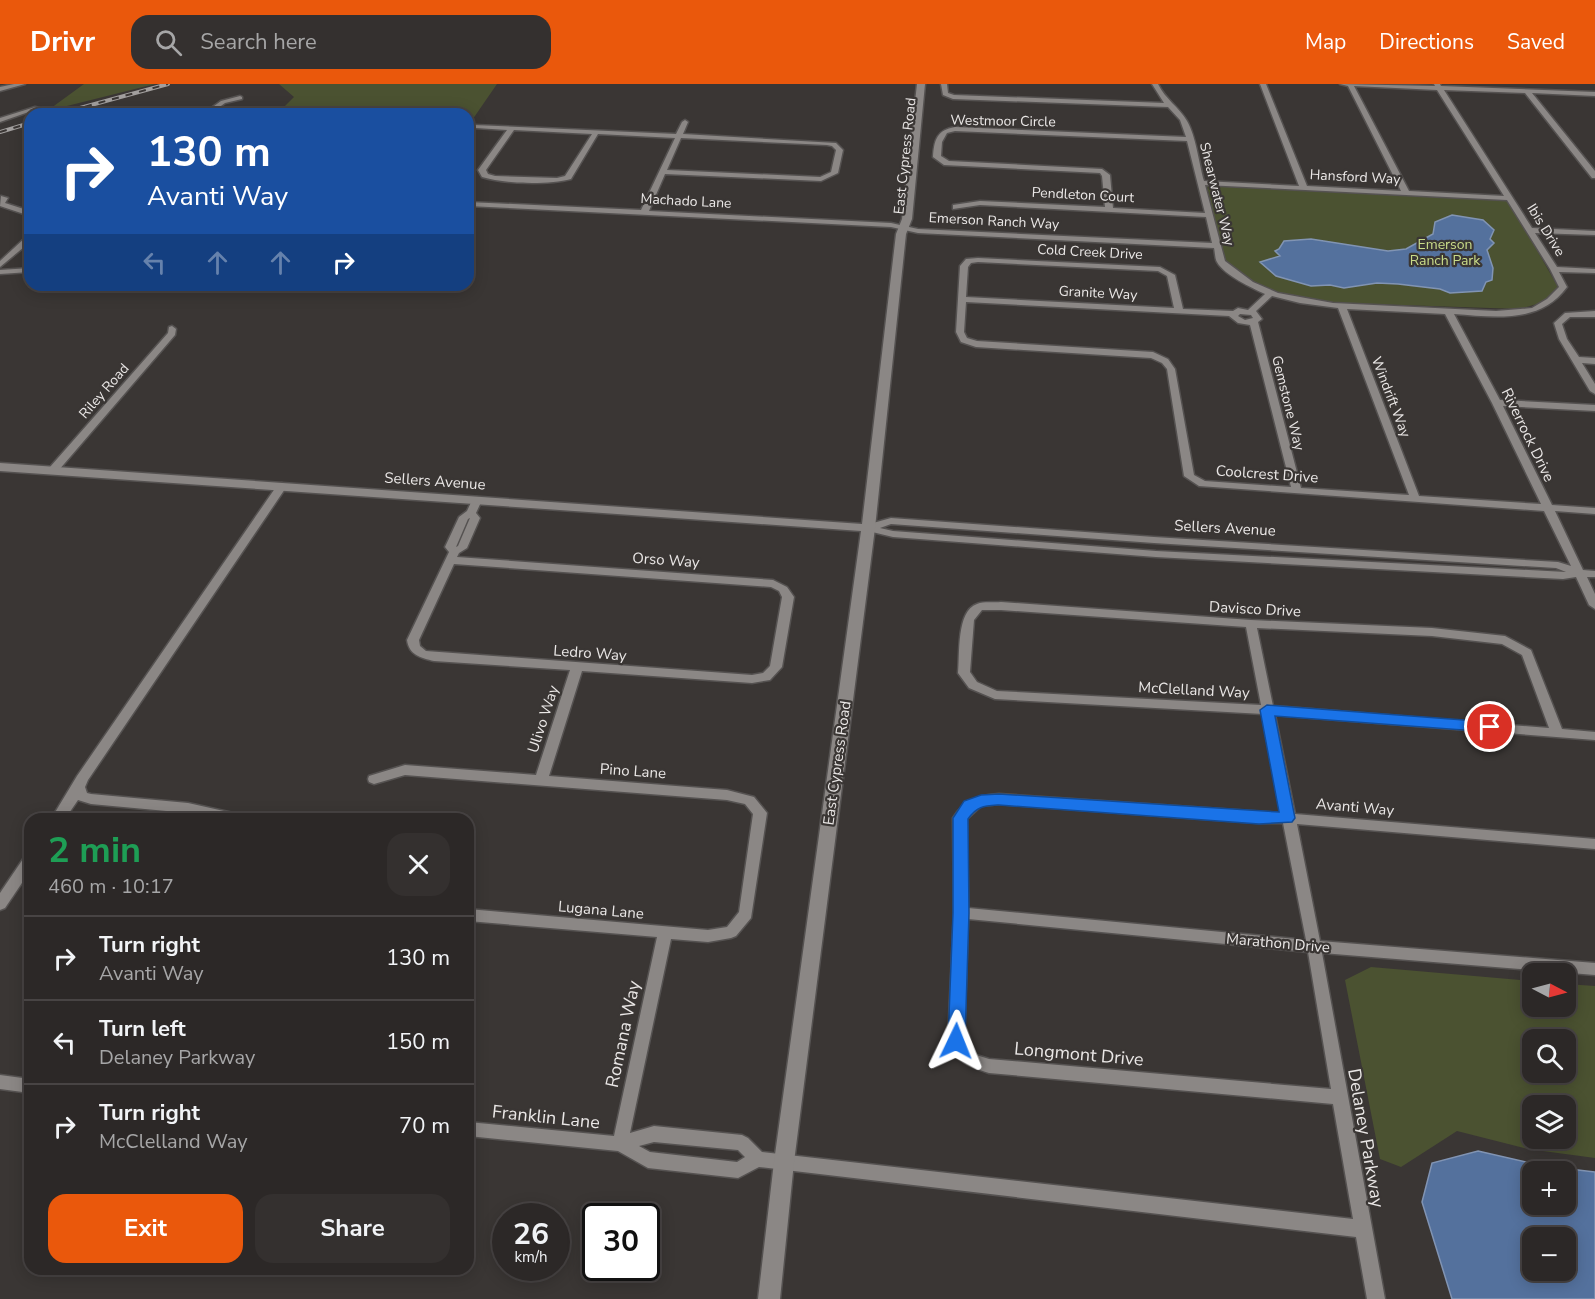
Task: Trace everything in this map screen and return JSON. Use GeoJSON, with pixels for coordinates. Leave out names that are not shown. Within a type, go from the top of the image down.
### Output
{"type":"FeatureCollection","features":[{"type":"Feature","properties":{"kind":"street"},"geometry":{"type":"LineString","coordinates":[[0,89],[22,84]]}},
{"type":"Feature","properties":{"kind":"street","name":"East Cypress Road"},"geometry":{"type":"LineString","coordinates":[[903,226],[897,219],[912,84]]}},
{"type":"Feature","properties":{"kind":"street","name":"East Cypress Road"},"geometry":{"type":"LineString","coordinates":[[769,1299],[784,1162],[868,528],[903,226],[907,219],[921,84]]}},
{"type":"Feature","properties":{"kind":"street"},"geometry":{"type":"LineString","coordinates":[[944,84],[945,94],[953,97],[1171,105]]}},
{"type":"Feature","properties":{"kind":"street","name":"Shearwater Way"},"geometry":{"type":"LineString","coordinates":[[1155,84],[1183,117],[1221,262],[1234,275],[1258,289],[1318,304],[1448,311]]}},
{"type":"Feature","properties":{"kind":"street"},"geometry":{"type":"LineString","coordinates":[[1263,84],[1304,188]]}},
{"type":"Feature","properties":{"kind":"street"},"geometry":{"type":"LineString","coordinates":[[1343,84],[1595,94]]}},
{"type":"Feature","properties":{"kind":"street"},"geometry":{"type":"LineString","coordinates":[[1350,84],[1406,193]]}},
{"type":"Feature","properties":{"kind":"street","name":"Ibis Drive"},"geometry":{"type":"LineString","coordinates":[[1438,86],[1530,230],[1563,287],[1551,303],[1523,312],[1448,311]]}},
{"type":"Feature","properties":{"kind":"street"},"geometry":{"type":"LineString","coordinates":[[1527,91],[1595,176]]}},
{"type":"Feature","properties":{"kind":"street"},"geometry":{"type":"LineString","coordinates":[[214,108],[223,102],[240,98]]}},
{"type":"Feature","properties":{"kind":"street"},"geometry":{"type":"LineString","coordinates":[[0,120],[24,112]]}},
{"type":"Feature","properties":{"kind":"street"},"geometry":{"type":"LineString","coordinates":[[644,213],[685,122]]}},
{"type":"Feature","properties":{"kind":"street"},"geometry":{"type":"LineString","coordinates":[[476,126],[827,143],[834,144],[840,150],[834,173],[821,179],[662,172]]}},
{"type":"Feature","properties":{"kind":"street"},"geometry":{"type":"LineString","coordinates":[[512,128],[482,170],[485,176],[556,180],[568,177],[596,132]]}},
{"type":"Feature","properties":{"kind":"street","name":"Westmoor Circle"},"geometry":{"type":"LineString","coordinates":[[1109,210],[1106,175],[1102,171],[947,164],[937,157],[940,133],[955,129],[1190,140]]}},
{"type":"Feature","properties":{"kind":"street","name":"Hansford Way"},"geometry":{"type":"LineString","coordinates":[[1200,183],[1509,198]]}},
{"type":"Feature","properties":{"kind":"street"},"geometry":{"type":"LineString","coordinates":[[4,198],[1,204],[24,212]]}},
{"type":"Feature","properties":{"kind":"street","name":"Machado Lane"},"geometry":{"type":"LineString","coordinates":[[474,204],[903,226]]}},
{"type":"Feature","properties":{"kind":"street","name":"Pendleton Court"},"geometry":{"type":"LineString","coordinates":[[956,207],[980,204],[1208,214]]}},
{"type":"Feature","properties":{"kind":"street","name":"Emerson Ranch Way"},"geometry":{"type":"LineString","coordinates":[[903,226],[918,231],[969,234],[1215,243]]}},
{"type":"Feature","properties":{"kind":"street"},"geometry":{"type":"LineString","coordinates":[[1530,230],[1595,233]]}},
{"type":"Feature","properties":{"kind":"street"},"geometry":{"type":"LineString","coordinates":[[0,265],[24,243]]}},
{"type":"Feature","properties":{"kind":"street","name":"Cold Creek Drive"},"geometry":{"type":"LineString","coordinates":[[962,299],[964,266],[969,261],[1161,269],[1172,275],[1179,310]]}},
{"type":"Feature","properties":{"kind":"street"},"geometry":{"type":"LineString","coordinates":[[1554,269],[1595,271]]}},
{"type":"Feature","properties":{"kind":"street"},"geometry":{"type":"LineString","coordinates":[[0,272],[24,270]]}},
{"type":"Feature","properties":{"kind":"street"},"geometry":{"type":"LineString","coordinates":[[1254,322],[1239,321],[1234,318],[1233,314],[1238,311],[1250,312],[1271,293]]}},
{"type":"Feature","properties":{"kind":"street","name":"Granite Way"},"geometry":{"type":"LineString","coordinates":[[962,299],[1233,314]]}},
{"type":"Feature","properties":{"kind":"street","name":"Coolcrest Drive"},"geometry":{"type":"LineString","coordinates":[[962,299],[960,332],[964,340],[976,344],[1160,357],[1171,369],[1189,476],[1195,481],[1211,485],[1595,511]]}},
{"type":"Feature","properties":{"kind":"street","name":"Windrift Way"},"geometry":{"type":"LineString","coordinates":[[1341,305],[1415,498]]}},
{"type":"Feature","properties":{"kind":"street","name":"Riverrock Drive"},"geometry":{"type":"LineString","coordinates":[[1448,311],[1497,403],[1595,605]]}},
{"type":"Feature","properties":{"kind":"street","name":"Gemstone Way"},"geometry":{"type":"LineString","coordinates":[[1250,312],[1258,317],[1254,322],[1297,491]]}},
{"type":"Feature","properties":{"kind":"street"},"geometry":{"type":"LineString","coordinates":[[1595,314],[1568,315],[1558,322],[1563,339],[1595,391]]}},
{"type":"Feature","properties":{"kind":"street","name":"Riley Road"},"geometry":{"type":"LineString","coordinates":[[54,469],[172,333],[172,329]]}},
{"type":"Feature","properties":{"kind":"street"},"geometry":{"type":"LineString","coordinates":[[1578,360],[1595,361]]}},
{"type":"Feature","properties":{"kind":"street"},"geometry":{"type":"LineString","coordinates":[[1497,403],[1595,408]]}},
{"type":"Feature","properties":{"kind":"street","name":"Sellers Avenue"},"geometry":{"type":"LineString","coordinates":[[0,466],[868,528],[893,534],[1156,554],[1563,576],[1580,573],[1595,574]]}},
{"type":"Feature","properties":{"kind":"street"},"geometry":{"type":"LineString","coordinates":[[62,813],[80,787],[82,779],[282,486]]}},
{"type":"Feature","properties":{"kind":"street"},"geometry":{"type":"LineString","coordinates":[[453,556],[462,548],[476,518],[471,513],[477,500]]}},
{"type":"Feature","properties":{"kind":"street","name":"Ledro Way"},"geometry":{"type":"LineString","coordinates":[[453,556],[413,640],[414,648],[422,654],[434,657],[752,679],[766,677]]}},
{"type":"Feature","properties":{"kind":"street","name":"Orso Way"},"geometry":{"type":"LineString","coordinates":[[453,556],[774,584],[783,589],[788,597],[776,667],[766,677]]}},
{"type":"Feature","properties":{"kind":"street","name":"Davisco Drive"},"geometry":{"type":"LineString","coordinates":[[973,685],[964,674],[968,619],[979,607],[1002,606],[1251,624],[1432,632],[1505,640],[1527,653],[1557,732]]}},
{"type":"Feature","properties":{"kind":"street","name":"Delaney Parkway"},"geometry":{"type":"LineString","coordinates":[[784,1162],[1363,1229],[1314,946],[1287,818],[1251,624]]}},
{"type":"Feature","properties":{"kind":"street","name":"Ulivo Way"},"geometry":{"type":"LineString","coordinates":[[541,781],[577,667]]}},
{"type":"Feature","properties":{"kind":"street","name":"McClelland Way"},"geometry":{"type":"LineString","coordinates":[[973,685],[995,695],[1267,710],[1595,735]]}},
{"type":"Feature","properties":{"kind":"street","name":"Pino Lane"},"geometry":{"type":"LineString","coordinates":[[374,779],[405,770],[727,795],[748,800],[760,813],[746,914],[731,932]]}},
{"type":"Feature","properties":{"kind":"street"},"geometry":{"type":"LineString","coordinates":[[80,787],[82,796],[91,799],[188,808],[210,813]]}},
{"type":"Feature","properties":{"kind":"street","name":"Avanti Way"},"geometry":{"type":"LineString","coordinates":[[969,805],[981,800],[999,799],[1259,819],[1287,818],[1595,844]]}},
{"type":"Feature","properties":{"kind":"street","name":"Longmont Drive"},"geometry":{"type":"LineString","coordinates":[[969,805],[960,818],[961,913],[956,1041],[968,1059],[989,1066],[1339,1097]]}},
{"type":"Feature","properties":{"kind":"street"},"geometry":{"type":"LineString","coordinates":[[0,904],[24,869]]}},
{"type":"Feature","properties":{"kind":"street","name":"Marathon Drive"},"geometry":{"type":"LineString","coordinates":[[961,913],[1314,946],[1595,969]]}},
{"type":"Feature","properties":{"kind":"street","name":"Lugana Lane"},"geometry":{"type":"LineString","coordinates":[[474,916],[708,936],[731,932]]}},
{"type":"Feature","properties":{"kind":"street","name":"Romana Way"},"geometry":{"type":"LineString","coordinates":[[620,1144],[665,932]]}},
{"type":"Feature","properties":{"kind":"street"},"geometry":{"type":"LineString","coordinates":[[0,1082],[24,1085]]}},
{"type":"Feature","properties":{"kind":"street","name":"Franklin Lane"},"geometry":{"type":"LineString","coordinates":[[474,1130],[620,1144],[654,1134],[742,1143],[758,1159]]}},
{"type":"Feature","properties":{"kind":"street","name":"Franklin Lane"},"geometry":{"type":"LineString","coordinates":[[620,1144],[648,1160],[726,1169],[738,1170],[758,1159],[784,1162]]}},
{"type":"Feature","properties":{"kind":"street"},"geometry":{"type":"LineString","coordinates":[[1363,1229],[1376,1299]]}},
{"type":"Feature","properties":{"kind":"green space"},"geometry":{"type":"Polygon","coordinates":[[[84,84],[155,84],[59,108],[51,108],[84,84]]]}},
{"type":"Feature","properties":{"kind":"green space"},"geometry":{"type":"Polygon","coordinates":[[[279,84],[497,84],[474,117],[474,108],[283,108],[294,97],[279,84]]]}},
{"type":"Feature","properties":{"kind":"green space","name":"Emerson Ranch Park"},"geometry":{"type":"Polygon","coordinates":[[[1207,186],[1501,198],[1510,203],[1558,287],[1544,302],[1520,309],[1341,303],[1304,299],[1267,290],[1239,275],[1223,258],[1207,186]]]}},
{"type":"Feature","properties":{"kind":"green space"},"geometry":{"type":"Polygon","coordinates":[[[1371,967],[1522,980],[1522,1017],[1576,1017],[1576,985],[1595,986],[1595,1158],[1528,1149],[1576,1149],[1576,1095],[1522,1095],[1522,1147],[1457,1131],[1401,1167],[1380,1159],[1345,980],[1371,967]]]}},
{"type":"Feature","properties":{"kind":"water"},"geometry":{"type":"Polygon","coordinates":[[[1452,215],[1483,220],[1494,230],[1490,239],[1494,243],[1487,250],[1493,268],[1492,280],[1486,282],[1482,291],[1450,293],[1440,289],[1377,283],[1344,288],[1330,285],[1311,286],[1276,276],[1260,262],[1280,256],[1275,251],[1284,241],[1311,239],[1388,251],[1406,249],[1433,234],[1435,222],[1452,215]]]}},
{"type":"Feature","properties":{"kind":"water"},"geometry":{"type":"Polygon","coordinates":[[[1478,1151],[1522,1161],[1522,1215],[1576,1215],[1576,1170],[1595,1172],[1595,1299],[1452,1299],[1422,1202],[1432,1163],[1478,1151]]]}},
{"type":"Feature","properties":{"kind":"railway"},"geometry":{"type":"LineString","coordinates":[[80,108],[168,84]]}},
{"type":"Feature","properties":{"kind":"railway"},"geometry":{"type":"LineString","coordinates":[[0,132],[24,125]]}},
{"type":"Feature","properties":{"kind":"route"},"geometry":{"type":"LineString","coordinates":[[956,1041],[961,913],[960,818],[969,805],[981,800],[999,799],[1259,819],[1287,818],[1267,710],[1490,727]]}}]}
